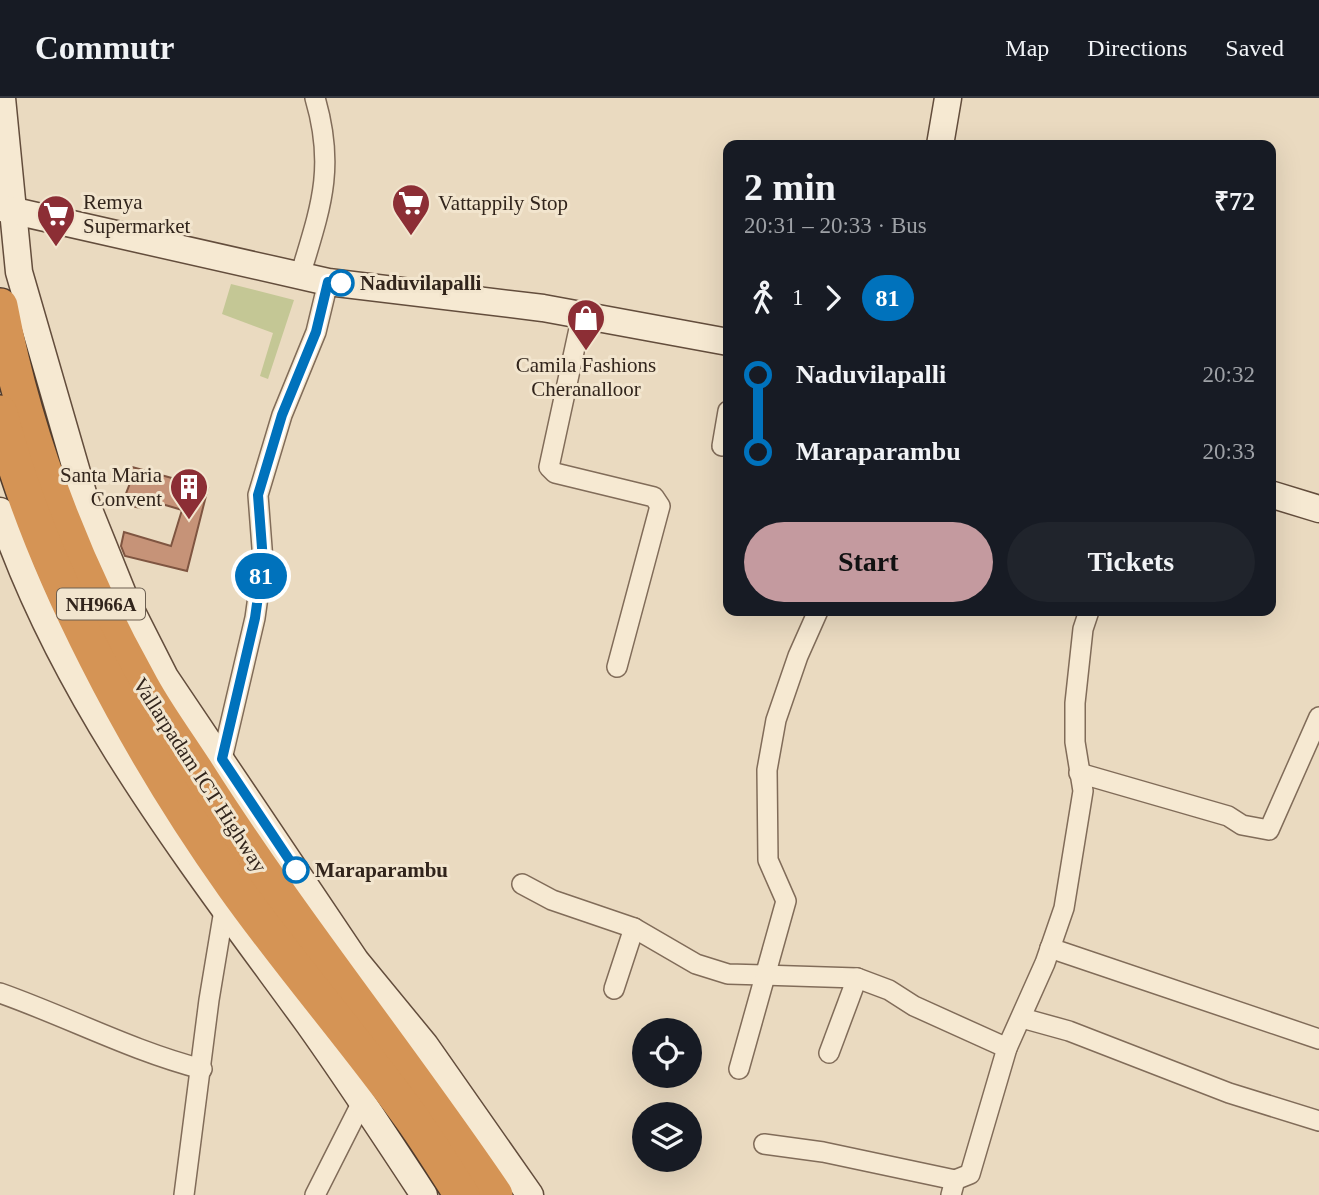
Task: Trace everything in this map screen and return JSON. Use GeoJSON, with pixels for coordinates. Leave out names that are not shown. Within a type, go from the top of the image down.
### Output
{"type":"FeatureCollection","features":[{"type":"Feature","properties":{"kind":"highway","name":"Vallarpadam ICT Highway"},"geometry":{"type":"LineString","coordinates":[[0,306],[9,357],[36,449],[83,569],[219,836],[240,890],[323,980],[422,1110],[495,1195]]}},
{"type":"Feature","properties":{"kind":"highway","name":"Vallarpadam ICT Highway"},"geometry":{"type":"LineString","coordinates":[[0,413],[60,580],[132,723],[219,836]]}},
{"type":"Feature","properties":{"kind":"highway","name":"Vallarpadam ICT Highway"},"geometry":{"type":"LineString","coordinates":[[422,1110],[462,1195]]}},
{"type":"Feature","properties":{"kind":"street"},"geometry":{"type":"LineString","coordinates":[[2,98],[7,210],[19,272],[85,500],[123,594],[165,677],[222,759],[323,980],[362,1102],[424,1195]]}},
{"type":"Feature","properties":{"kind":"street"},"geometry":{"type":"LineString","coordinates":[[300,276],[326,179],[326,151],[315,98]]}},
{"type":"Feature","properties":{"kind":"street"},"geometry":{"type":"LineString","coordinates":[[941,140],[948,98]]}},
{"type":"Feature","properties":{"kind":"street"},"geometry":{"type":"LineString","coordinates":[[7,210],[328,282],[582,315],[723,341]]}},
{"type":"Feature","properties":{"kind":"street"},"geometry":{"type":"LineString","coordinates":[[222,759],[243,676],[260,584],[263,561],[258,495],[282,415],[316,332],[328,282]]}},
{"type":"Feature","properties":{"kind":"street"},"geometry":{"type":"LineString","coordinates":[[582,315],[550,467],[555,473],[654,497],[660,506],[617,667]]}},
{"type":"Feature","properties":{"kind":"street"},"geometry":{"type":"LineString","coordinates":[[722,446],[723,440]]}},
{"type":"Feature","properties":{"kind":"street"},"geometry":{"type":"LineString","coordinates":[[1276,496],[1318,507]]}},
{"type":"Feature","properties":{"kind":"street"},"geometry":{"type":"LineString","coordinates":[[0,511],[28,584],[58,649],[124,766],[323,980],[425,1045],[530,1195]]}},
{"type":"Feature","properties":{"kind":"street"},"geometry":{"type":"LineString","coordinates":[[739,1069],[786,901],[768,860],[767,769],[776,720],[798,656],[816,616]]}},
{"type":"Feature","properties":{"kind":"street"},"geometry":{"type":"LineString","coordinates":[[764,1144],[823,1152],[953,1187],[970,1174],[1007,1048],[1022,1018],[1064,908],[1083,791],[1079,773],[1075,703],[1083,629],[1087,616]]}},
{"type":"Feature","properties":{"kind":"street"},"geometry":{"type":"LineString","coordinates":[[1079,773],[1228,816],[1242,825],[1269,830],[1319,717]]}},
{"type":"Feature","properties":{"kind":"street"},"geometry":{"type":"LineString","coordinates":[[522,884],[552,900],[634,928],[696,964],[728,974],[857,978],[889,990],[914,1006],[1007,1048]]}},
{"type":"Feature","properties":{"kind":"street"},"geometry":{"type":"LineString","coordinates":[[184,1195],[202,1069],[240,890]]}},
{"type":"Feature","properties":{"kind":"street"},"geometry":{"type":"LineString","coordinates":[[614,989],[634,928]]}},
{"type":"Feature","properties":{"kind":"street"},"geometry":{"type":"LineString","coordinates":[[1050,948],[1319,1039]]}},
{"type":"Feature","properties":{"kind":"street"},"geometry":{"type":"LineString","coordinates":[[829,1053],[857,978]]}},
{"type":"Feature","properties":{"kind":"street"},"geometry":{"type":"LineString","coordinates":[[0,993],[162,1059],[202,1069]]}},
{"type":"Feature","properties":{"kind":"street"},"geometry":{"type":"LineString","coordinates":[[1022,1018],[1069,1031],[1229,1093],[1319,1121]]}},
{"type":"Feature","properties":{"kind":"street"},"geometry":{"type":"LineString","coordinates":[[315,1195],[362,1102]]}},
{"type":"Feature","properties":{"kind":"green space"},"geometry":{"type":"Polygon","coordinates":[[[231,284],[294,300],[268,379],[260,376],[273,333],[222,314],[231,284]]]}},
{"type":"Feature","properties":{"kind":"building","name":"Santa Maria Convent"},"geometry":{"type":"Polygon","coordinates":[[[132,467],[208,488],[187,571],[125,556],[121,546],[124,532],[171,546],[182,510],[145,499],[141,508],[122,504],[130,483],[124,482],[132,467]]]}},
{"type":"Feature","properties":{"kind":"bus line","name":"81"},"geometry":{"type":"LineString","coordinates":[[296,870],[222,759],[243,676],[263,561],[258,495],[282,415],[316,332],[328,282],[341,283]]}},
{"type":"Feature","properties":{"kind":"place","name":"Vattappily Stop"},"geometry":{"type":"Point","coordinates":[411,237]}},
{"type":"Feature","properties":{"kind":"place","name":"Remya Supermarket"},"geometry":{"type":"Point","coordinates":[56,248]}},
{"type":"Feature","properties":{"kind":"place","name":"Naduvilapalli"},"geometry":{"type":"Point","coordinates":[341,283]}},
{"type":"Feature","properties":{"kind":"place","name":"Camila Fashions Cheranalloor"},"geometry":{"type":"Point","coordinates":[586,352]}},
{"type":"Feature","properties":{"kind":"place","name":"Santa Maria Convent"},"geometry":{"type":"Point","coordinates":[189,521]}},
{"type":"Feature","properties":{"kind":"place","name":"Maraparambu"},"geometry":{"type":"Point","coordinates":[296,870]}}]}
